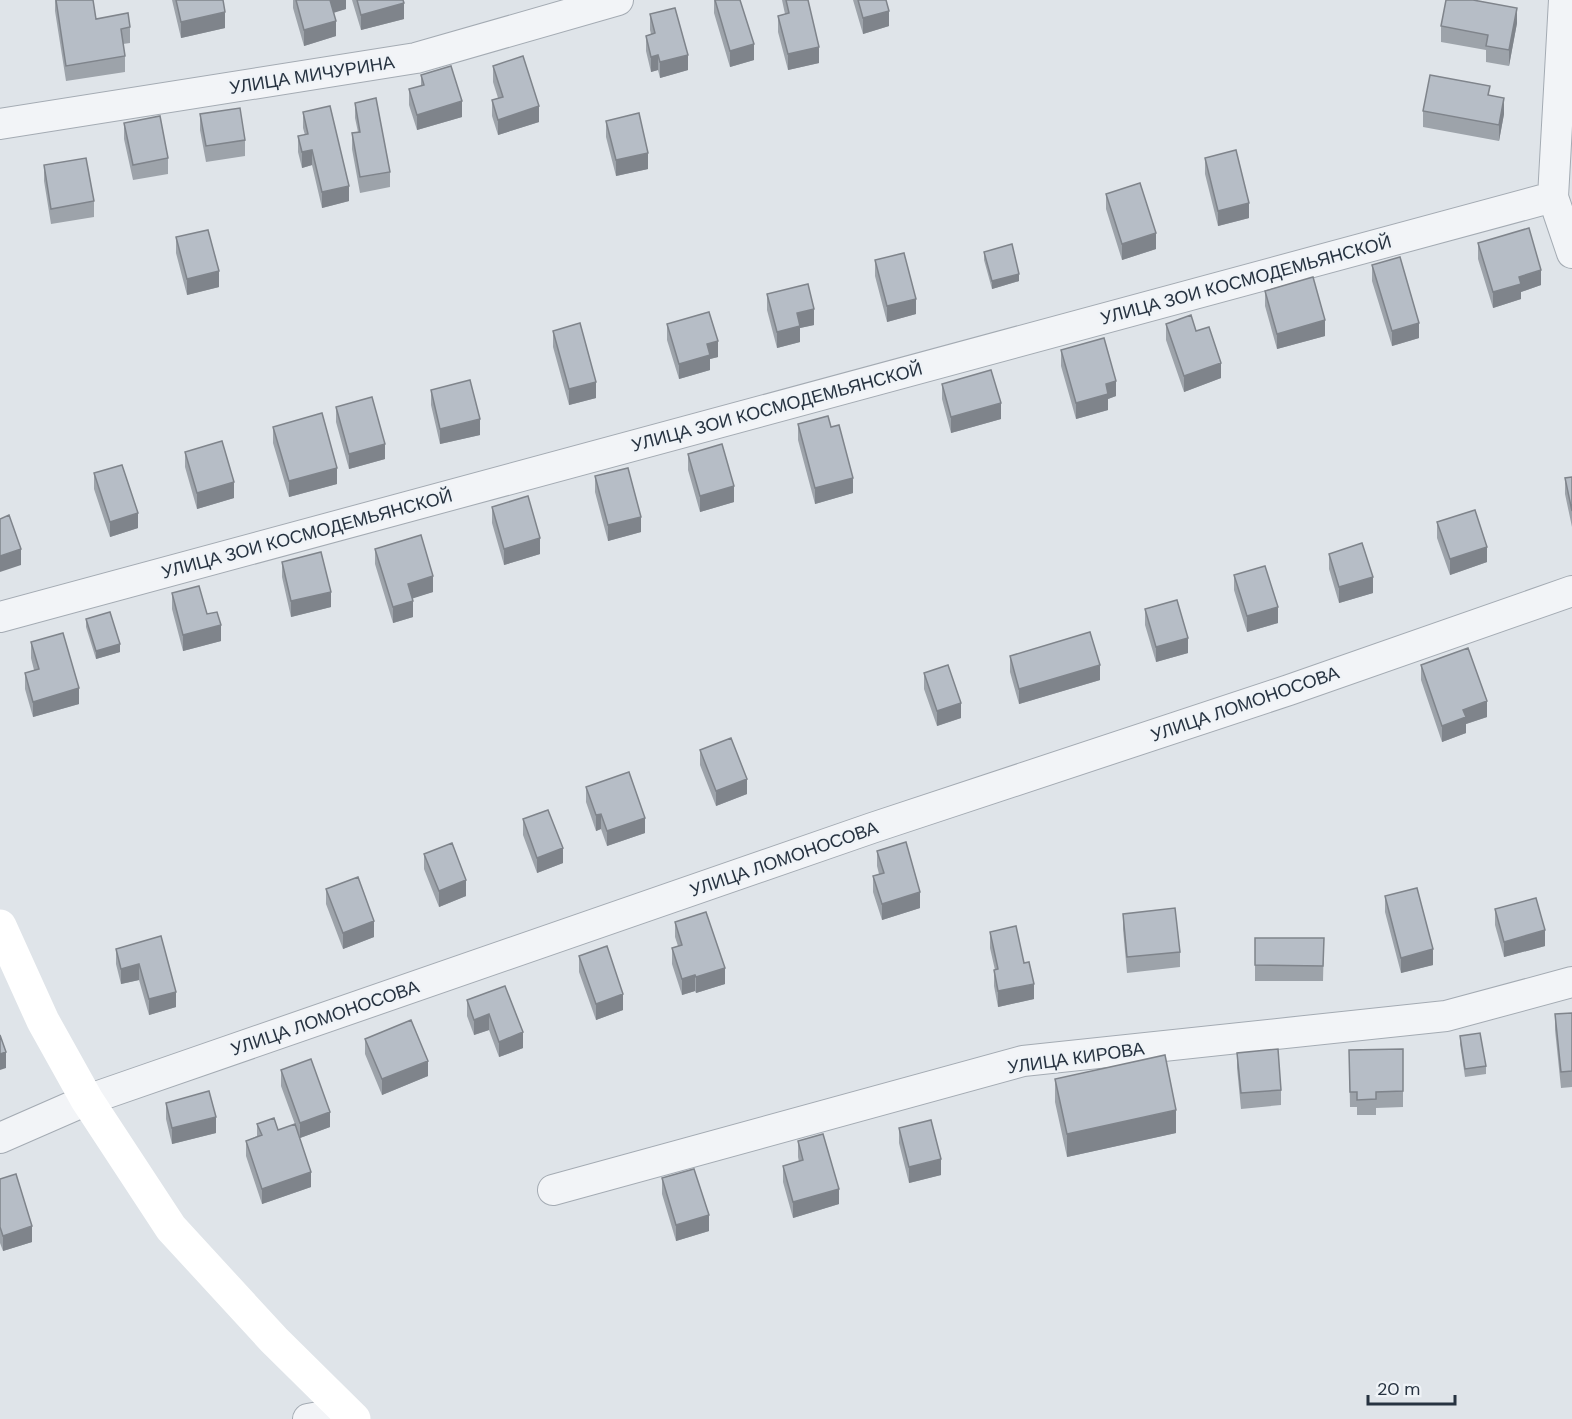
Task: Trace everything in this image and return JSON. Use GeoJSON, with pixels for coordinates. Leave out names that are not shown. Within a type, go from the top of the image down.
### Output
{"type":"FeatureCollection","features":[{"type":"Feature","properties":{"kind":"main road"},"geometry":{"type":"LineString","coordinates":[[0,926],[43,1021],[87,1100],[171,1228],[274,1340],[350,1415]]}},
{"type":"Feature","properties":{"kind":"street","name":"УЛИЦА МИЧУРИНА"},"geometry":{"type":"LineString","coordinates":[[0,124],[417,58],[618,0]]}},
{"type":"Feature","properties":{"kind":"street"},"geometry":{"type":"LineString","coordinates":[[1564,0],[1553,198],[1572,253]]}},
{"type":"Feature","properties":{"kind":"street","name":"УЛИЦА ЗОИ КОСМОДЕМЬЯНСКОЙ"},"geometry":{"type":"LineString","coordinates":[[0,617],[1553,198]]}},
{"type":"Feature","properties":{"kind":"street","name":"УЛИЦА ЛОМОНОСОВА"},"geometry":{"type":"LineString","coordinates":[[0,1138],[87,1100],[872,828],[1288,690],[1572,591]]}},
{"type":"Feature","properties":{"kind":"street","name":"УЛИЦА КИРОВА"},"geometry":{"type":"LineString","coordinates":[[553,1190],[1023,1061],[1446,1016],[1572,982]]}},
{"type":"Feature","properties":{"kind":"street"},"geometry":{"type":"LineString","coordinates":[[308,1419],[350,1415]]}},
{"type":"Feature","properties":{"kind":"building"},"geometry":{"type":"Polygon","coordinates":[[[56,0],[93,0],[96,19],[128,13],[130,27],[121,29],[125,56],[66,66],[56,0]]]}},
{"type":"Feature","properties":{"kind":"building"},"geometry":{"type":"Polygon","coordinates":[[[176,0],[223,0],[225,12],[181,22],[176,0]]]}},
{"type":"Feature","properties":{"kind":"building"},"geometry":{"type":"Polygon","coordinates":[[[296,0],[330,0],[336,21],[304,30],[296,0]]]}},
{"type":"Feature","properties":{"kind":"building"},"geometry":{"type":"Polygon","coordinates":[[[357,0],[403,0],[404,3],[361,15],[357,0]]]}},
{"type":"Feature","properties":{"kind":"building"},"geometry":{"type":"Polygon","coordinates":[[[715,0],[740,0],[754,44],[730,51],[715,0]]]}},
{"type":"Feature","properties":{"kind":"building"},"geometry":{"type":"Polygon","coordinates":[[[786,0],[808,0],[819,47],[788,54],[778,16],[789,13],[786,0]]]}},
{"type":"Feature","properties":{"kind":"building"},"geometry":{"type":"Polygon","coordinates":[[[858,0],[886,0],[889,11],[863,18],[858,0]]]}},
{"type":"Feature","properties":{"kind":"building"},"geometry":{"type":"Polygon","coordinates":[[[1446,0],[1473,0],[1517,8],[1509,50],[1486,46],[1488,35],[1441,26],[1446,0]]]}},
{"type":"Feature","properties":{"kind":"building"},"geometry":{"type":"Polygon","coordinates":[[[675,8],[688,55],[660,62],[658,55],[651,57],[646,36],[655,33],[650,14],[675,8]]]}},
{"type":"Feature","properties":{"kind":"building"},"geometry":{"type":"Polygon","coordinates":[[[523,56],[539,106],[498,120],[492,100],[503,97],[493,66],[523,56]]]}},
{"type":"Feature","properties":{"kind":"building"},"geometry":{"type":"Polygon","coordinates":[[[451,66],[462,101],[417,115],[409,89],[424,85],[421,75],[451,66]]]}},
{"type":"Feature","properties":{"kind":"building"},"geometry":{"type":"Polygon","coordinates":[[[1430,75],[1490,86],[1488,95],[1504,98],[1499,125],[1423,111],[1430,75]]]}},
{"type":"Feature","properties":{"kind":"building"},"geometry":{"type":"Polygon","coordinates":[[[376,98],[390,172],[360,177],[352,133],[360,132],[355,103],[376,98]]]}},
{"type":"Feature","properties":{"kind":"building"},"geometry":{"type":"Polygon","coordinates":[[[330,106],[349,186],[322,192],[312,150],[302,152],[298,136],[308,134],[303,112],[330,106]]]}},
{"type":"Feature","properties":{"kind":"building"},"geometry":{"type":"Polygon","coordinates":[[[240,108],[245,140],[206,146],[200,114],[240,108]]]}},
{"type":"Feature","properties":{"kind":"building"},"geometry":{"type":"Polygon","coordinates":[[[639,113],[648,153],[616,160],[606,121],[639,113]]]}},
{"type":"Feature","properties":{"kind":"building"},"geometry":{"type":"Polygon","coordinates":[[[160,116],[168,158],[133,165],[124,123],[160,116]]]}},
{"type":"Feature","properties":{"kind":"building"},"geometry":{"type":"Polygon","coordinates":[[[1236,150],[1249,203],[1218,211],[1205,158],[1236,150]]]}},
{"type":"Feature","properties":{"kind":"building"},"geometry":{"type":"Polygon","coordinates":[[[86,158],[94,201],[51,209],[44,165],[86,158]]]}},
{"type":"Feature","properties":{"kind":"building"},"geometry":{"type":"Polygon","coordinates":[[[1140,183],[1156,233],[1122,244],[1106,194],[1140,183]]]}},
{"type":"Feature","properties":{"kind":"building"},"geometry":{"type":"Polygon","coordinates":[[[1529,228],[1541,270],[1519,277],[1521,284],[1493,292],[1478,243],[1529,228]]]}},
{"type":"Feature","properties":{"kind":"building"},"geometry":{"type":"Polygon","coordinates":[[[208,230],[219,271],[187,279],[176,237],[208,230]]]}},
{"type":"Feature","properties":{"kind":"building"},"geometry":{"type":"Polygon","coordinates":[[[1012,244],[1019,274],[992,281],[984,252],[1012,244]]]}},
{"type":"Feature","properties":{"kind":"building"},"geometry":{"type":"Polygon","coordinates":[[[904,253],[916,299],[887,306],[875,260],[904,253]]]}},
{"type":"Feature","properties":{"kind":"building"},"geometry":{"type":"Polygon","coordinates":[[[1400,257],[1419,323],[1392,331],[1372,265],[1400,257]]]}},
{"type":"Feature","properties":{"kind":"building"},"geometry":{"type":"Polygon","coordinates":[[[1313,277],[1325,320],[1277,334],[1265,291],[1313,277]]]}},
{"type":"Feature","properties":{"kind":"building"},"geometry":{"type":"Polygon","coordinates":[[[808,284],[814,309],[797,313],[800,326],[777,332],[767,294],[808,284]]]}},
{"type":"Feature","properties":{"kind":"building"},"geometry":{"type":"Polygon","coordinates":[[[709,312],[718,341],[707,344],[710,355],[679,364],[667,324],[709,312]]]}},
{"type":"Feature","properties":{"kind":"building"},"geometry":{"type":"Polygon","coordinates":[[[1191,315],[1196,331],[1209,327],[1221,363],[1184,376],[1166,324],[1191,315]]]}},
{"type":"Feature","properties":{"kind":"building"},"geometry":{"type":"Polygon","coordinates":[[[580,323],[596,382],[569,389],[553,331],[580,323]]]}},
{"type":"Feature","properties":{"kind":"building"},"geometry":{"type":"Polygon","coordinates":[[[1104,338],[1116,381],[1106,384],[1108,394],[1076,403],[1061,350],[1104,338]]]}},
{"type":"Feature","properties":{"kind":"building"},"geometry":{"type":"Polygon","coordinates":[[[991,370],[1001,403],[951,417],[942,384],[991,370]]]}},
{"type":"Feature","properties":{"kind":"building"},"geometry":{"type":"Polygon","coordinates":[[[470,380],[480,419],[440,429],[431,390],[470,380]]]}},
{"type":"Feature","properties":{"kind":"building"},"geometry":{"type":"Polygon","coordinates":[[[372,397],[385,444],[349,454],[336,407],[372,397]]]}},
{"type":"Feature","properties":{"kind":"building"},"geometry":{"type":"Polygon","coordinates":[[[322,413],[337,468],[289,481],[273,427],[322,413]]]}},
{"type":"Feature","properties":{"kind":"building"},"geometry":{"type":"Polygon","coordinates":[[[828,416],[831,427],[839,425],[853,478],[815,488],[798,424],[828,416]]]}},
{"type":"Feature","properties":{"kind":"building"},"geometry":{"type":"Polygon","coordinates":[[[222,441],[234,482],[197,493],[185,452],[222,441]]]}},
{"type":"Feature","properties":{"kind":"building"},"geometry":{"type":"Polygon","coordinates":[[[722,444],[734,486],[700,496],[688,454],[722,444]]]}},
{"type":"Feature","properties":{"kind":"building"},"geometry":{"type":"Polygon","coordinates":[[[122,465],[138,513],[110,522],[94,473],[122,465]]]}},
{"type":"Feature","properties":{"kind":"building"},"geometry":{"type":"Polygon","coordinates":[[[628,468],[641,517],[608,525],[595,476],[628,468]]]}},
{"type":"Feature","properties":{"kind":"building"},"geometry":{"type":"Polygon","coordinates":[[[1572,477],[1572,511],[1565,478],[1572,477]]]}},
{"type":"Feature","properties":{"kind":"building"},"geometry":{"type":"Polygon","coordinates":[[[528,496],[540,538],[504,549],[492,507],[528,496]]]}},
{"type":"Feature","properties":{"kind":"building"},"geometry":{"type":"Polygon","coordinates":[[[1475,510],[1487,547],[1450,559],[1437,522],[1475,510]]]}},
{"type":"Feature","properties":{"kind":"building"},"geometry":{"type":"Polygon","coordinates":[[[9,515],[21,549],[0,556],[0,519],[9,515]]]}},
{"type":"Feature","properties":{"kind":"building"},"geometry":{"type":"Polygon","coordinates":[[[421,535],[433,576],[408,584],[413,601],[393,607],[375,549],[421,535]]]}},
{"type":"Feature","properties":{"kind":"building"},"geometry":{"type":"Polygon","coordinates":[[[1362,543],[1373,577],[1339,587],[1329,554],[1362,543]]]}},
{"type":"Feature","properties":{"kind":"building"},"geometry":{"type":"Polygon","coordinates":[[[321,552],[331,592],[291,601],[282,562],[321,552]]]}},
{"type":"Feature","properties":{"kind":"building"},"geometry":{"type":"Polygon","coordinates":[[[1265,566],[1278,607],[1247,616],[1234,575],[1265,566]]]}},
{"type":"Feature","properties":{"kind":"building"},"geometry":{"type":"Polygon","coordinates":[[[199,586],[207,614],[217,612],[221,625],[183,635],[172,593],[199,586]]]}},
{"type":"Feature","properties":{"kind":"building"},"geometry":{"type":"Polygon","coordinates":[[[1177,600],[1188,638],[1156,647],[1145,609],[1177,600]]]}},
{"type":"Feature","properties":{"kind":"building"},"geometry":{"type":"Polygon","coordinates":[[[110,612],[120,644],[96,651],[86,619],[110,612]]]}},
{"type":"Feature","properties":{"kind":"building"},"geometry":{"type":"Polygon","coordinates":[[[1090,632],[1100,665],[1019,689],[1010,656],[1090,632]]]}},
{"type":"Feature","properties":{"kind":"building"},"geometry":{"type":"Polygon","coordinates":[[[63,633],[79,688],[33,702],[25,673],[39,669],[31,642],[63,633]]]}},
{"type":"Feature","properties":{"kind":"building"},"geometry":{"type":"Polygon","coordinates":[[[1468,648],[1487,701],[1463,710],[1466,717],[1442,726],[1421,665],[1468,648]]]}},
{"type":"Feature","properties":{"kind":"building"},"geometry":{"type":"Polygon","coordinates":[[[948,665],[961,703],[937,711],[924,673],[948,665]]]}},
{"type":"Feature","properties":{"kind":"building"},"geometry":{"type":"Polygon","coordinates":[[[731,738],[747,779],[716,791],[700,750],[731,738]]]}},
{"type":"Feature","properties":{"kind":"building"},"geometry":{"type":"Polygon","coordinates":[[[629,772],[645,818],[607,831],[601,814],[596,815],[586,787],[629,772]]]}},
{"type":"Feature","properties":{"kind":"building"},"geometry":{"type":"Polygon","coordinates":[[[548,810],[563,848],[537,858],[523,819],[548,810]]]}},
{"type":"Feature","properties":{"kind":"building"},"geometry":{"type":"Polygon","coordinates":[[[906,842],[920,892],[882,904],[873,876],[884,873],[877,851],[906,842]]]}},
{"type":"Feature","properties":{"kind":"building"},"geometry":{"type":"Polygon","coordinates":[[[452,843],[466,880],[439,891],[424,854],[452,843]]]}},
{"type":"Feature","properties":{"kind":"building"},"geometry":{"type":"Polygon","coordinates":[[[358,877],[374,921],[343,933],[326,889],[358,877]]]}},
{"type":"Feature","properties":{"kind":"building"},"geometry":{"type":"Polygon","coordinates":[[[1417,888],[1433,949],[1401,958],[1385,896],[1417,888]]]}},
{"type":"Feature","properties":{"kind":"building"},"geometry":{"type":"Polygon","coordinates":[[[1536,898],[1545,930],[1504,942],[1495,909],[1536,898]]]}},
{"type":"Feature","properties":{"kind":"building"},"geometry":{"type":"Polygon","coordinates":[[[1175,908],[1180,952],[1127,957],[1123,914],[1175,908]]]}},
{"type":"Feature","properties":{"kind":"building"},"geometry":{"type":"Polygon","coordinates":[[[706,912],[725,968],[682,979],[672,948],[682,945],[675,922],[706,912]]]}},
{"type":"Feature","properties":{"kind":"building"},"geometry":{"type":"Polygon","coordinates":[[[1016,926],[1024,963],[1029,962],[1034,984],[998,991],[994,970],[998,969],[990,932],[1016,926]]]}},
{"type":"Feature","properties":{"kind":"building"},"geometry":{"type":"Polygon","coordinates":[[[161,936],[176,992],[149,999],[139,964],[121,969],[116,949],[161,936]]]}},
{"type":"Feature","properties":{"kind":"building"},"geometry":{"type":"Polygon","coordinates":[[[1255,938],[1324,938],[1323,966],[1255,965],[1255,938]]]}},
{"type":"Feature","properties":{"kind":"building"},"geometry":{"type":"Polygon","coordinates":[[[607,946],[623,994],[596,1004],[579,956],[607,946]]]}},
{"type":"Feature","properties":{"kind":"building"},"geometry":{"type":"Polygon","coordinates":[[[505,986],[523,1032],[499,1042],[489,1014],[474,1020],[467,1000],[505,986]]]}},
{"type":"Feature","properties":{"kind":"building"},"geometry":{"type":"Polygon","coordinates":[[[1572,1013],[1572,1071],[1561,1072],[1555,1014],[1572,1013]]]}},
{"type":"Feature","properties":{"kind":"building"},"geometry":{"type":"Polygon","coordinates":[[[411,1020],[428,1061],[382,1079],[365,1039],[411,1020]]]}},
{"type":"Feature","properties":{"kind":"building"},"geometry":{"type":"Polygon","coordinates":[[[1480,1033],[1486,1066],[1465,1069],[1460,1036],[1480,1033]]]}},
{"type":"Feature","properties":{"kind":"building"},"geometry":{"type":"Polygon","coordinates":[[[0,1035],[6,1052],[0,1054],[0,1035]]]}},
{"type":"Feature","properties":{"kind":"building"},"geometry":{"type":"Polygon","coordinates":[[[1278,1049],[1281,1090],[1241,1093],[1237,1053],[1278,1049]]]}},
{"type":"Feature","properties":{"kind":"building"},"geometry":{"type":"Polygon","coordinates":[[[1403,1049],[1403,1091],[1376,1092],[1376,1099],[1357,1100],[1357,1092],[1350,1092],[1349,1050],[1403,1049]]]}},
{"type":"Feature","properties":{"kind":"building"},"geometry":{"type":"Polygon","coordinates":[[[1165,1055],[1176,1110],[1067,1134],[1055,1079],[1165,1055]]]}},
{"type":"Feature","properties":{"kind":"building"},"geometry":{"type":"Polygon","coordinates":[[[311,1059],[330,1112],[300,1123],[281,1070],[311,1059]]]}},
{"type":"Feature","properties":{"kind":"building"},"geometry":{"type":"Polygon","coordinates":[[[209,1091],[216,1117],[172,1128],[166,1103],[209,1091]]]}},
{"type":"Feature","properties":{"kind":"building"},"geometry":{"type":"Polygon","coordinates":[[[274,1118],[278,1130],[295,1124],[311,1172],[262,1189],[246,1141],[262,1135],[257,1124],[274,1118]]]}},
{"type":"Feature","properties":{"kind":"building"},"geometry":{"type":"Polygon","coordinates":[[[931,1120],[941,1159],[909,1167],[899,1128],[931,1120]]]}},
{"type":"Feature","properties":{"kind":"building"},"geometry":{"type":"Polygon","coordinates":[[[823,1134],[839,1189],[793,1202],[783,1166],[803,1160],[798,1141],[823,1134]]]}},
{"type":"Feature","properties":{"kind":"building"},"geometry":{"type":"Polygon","coordinates":[[[694,1169],[709,1215],[676,1225],[662,1178],[694,1169]]]}},
{"type":"Feature","properties":{"kind":"building"},"geometry":{"type":"Polygon","coordinates":[[[16,1174],[32,1226],[3,1236],[0,1227],[0,1179],[16,1174]]]}}]}
